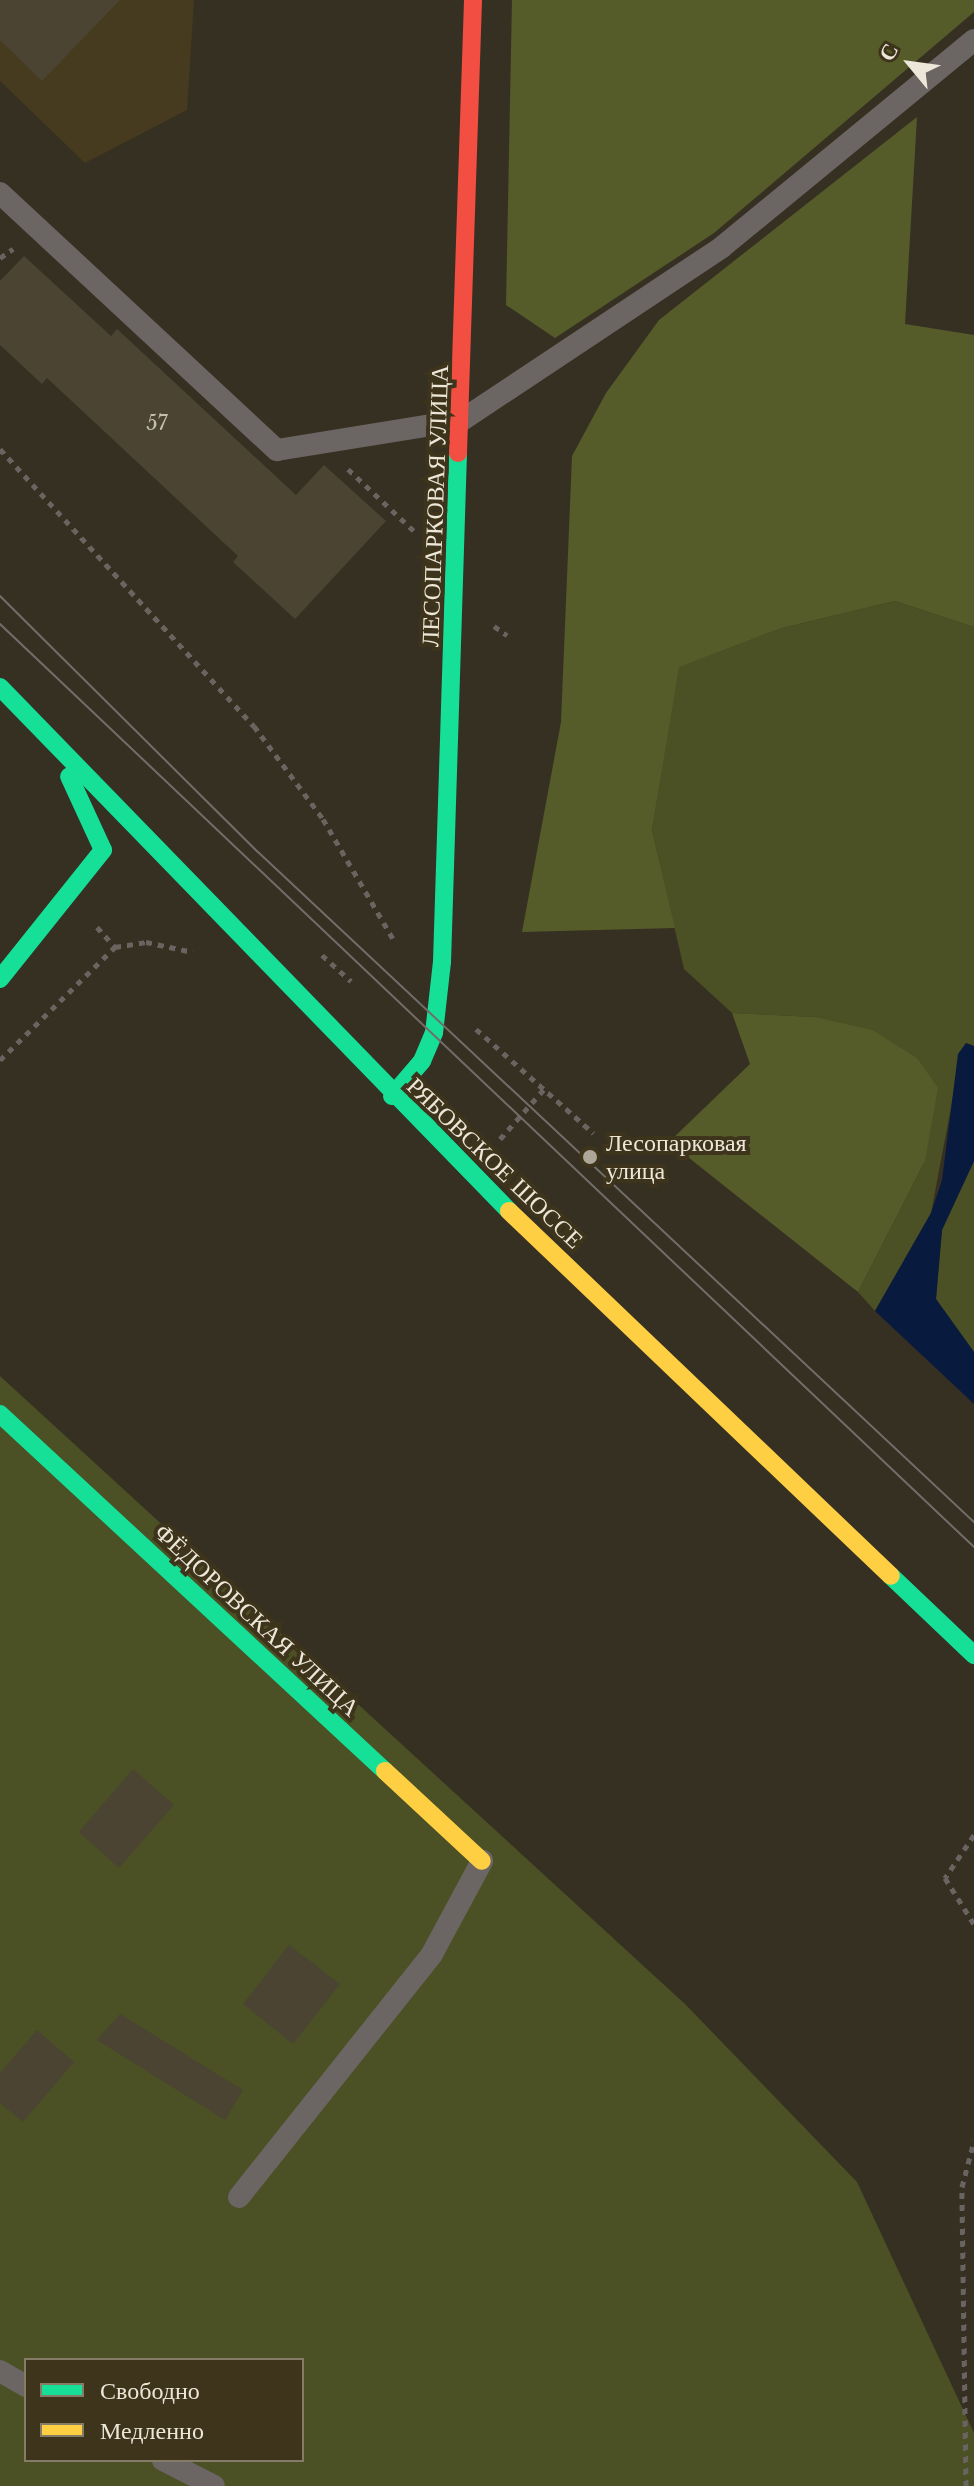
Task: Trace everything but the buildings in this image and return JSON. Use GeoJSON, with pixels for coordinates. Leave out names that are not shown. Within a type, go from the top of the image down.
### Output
{"type":"FeatureCollection","features":[{"type":"Feature","properties":{"kind":"street","name":"ЛЕСОПАРКОВАЯ УЛИЦА"},"geometry":{"type":"LineString","coordinates":[[392,1096],[422,1061],[438,1016],[462,420],[473,0]]}},
{"type":"Feature","properties":{"kind":"street","name":"РЯБОВСКОЕ ШОССЕ"},"geometry":{"type":"LineString","coordinates":[[0,687],[392,1096],[974,1655]]}},
{"type":"Feature","properties":{"kind":"street"},"geometry":{"type":"LineString","coordinates":[[0,979],[103,850],[93,820],[45,731]]}},
{"type":"Feature","properties":{"kind":"street","name":"ФЁДОРОВСКАЯ УЛИЦА"},"geometry":{"type":"LineString","coordinates":[[0,1414],[482,1861]]}},
{"type":"Feature","properties":{"kind":"lane"},"geometry":{"type":"LineString","coordinates":[[0,193],[277,450],[462,420],[722,247],[974,40]]}},
{"type":"Feature","properties":{"kind":"lane"},"geometry":{"type":"LineString","coordinates":[[239,2197],[432,1954],[482,1861]]}},
{"type":"Feature","properties":{"kind":"lane"},"geometry":{"type":"LineString","coordinates":[[0,2371],[24,2385]]}},
{"type":"Feature","properties":{"kind":"lane"},"geometry":{"type":"LineString","coordinates":[[167,2462],[214,2486]]}},
{"type":"Feature","properties":{"kind":"path"},"geometry":{"type":"LineString","coordinates":[[320,442],[426,543]]}},
{"type":"Feature","properties":{"kind":"path"},"geometry":{"type":"LineString","coordinates":[[0,449],[254,726],[323,819],[393,939]]}},
{"type":"Feature","properties":{"kind":"path"},"geometry":{"type":"LineString","coordinates":[[309,943],[351,981]]}},
{"type":"Feature","properties":{"kind":"path"},"geometry":{"type":"LineString","coordinates":[[0,1060],[115,947]]}},
{"type":"Feature","properties":{"kind":"path"},"geometry":{"type":"LineString","coordinates":[[472,1025],[593,1133]]}},
{"type":"Feature","properties":{"kind":"path"},"geometry":{"type":"LineString","coordinates":[[500,1139],[545,1088]]}},
{"type":"Feature","properties":{"kind":"path"},"geometry":{"type":"LineString","coordinates":[[974,1835],[945,1878],[974,1924]]}},
{"type":"Feature","properties":{"kind":"path"},"geometry":{"type":"LineString","coordinates":[[966,2486],[962,2187],[974,2141]]}},
{"type":"Feature","properties":{"kind":"shaded area"},"geometry":{"type":"Polygon","coordinates":[[[0,0],[194,0],[187,110],[85,163],[0,81],[0,0]]]}},
{"type":"Feature","properties":{"kind":"green space"},"geometry":{"type":"Polygon","coordinates":[[[512,0],[974,0],[974,12],[714,233],[555,338],[506,305],[512,0]]]}},
{"type":"Feature","properties":{"kind":"green space"},"geometry":{"type":"Polygon","coordinates":[[[917,117],[905,324],[974,335],[974,627],[895,601],[782,628],[679,667],[652,830],[675,928],[522,932],[561,722],[572,456],[606,393],[659,320],[917,117]]]}},
{"type":"Feature","properties":{"kind":"green space"},"geometry":{"type":"Polygon","coordinates":[[[895,601],[974,627],[974,1046],[966,1043],[959,1065],[931,1213],[875,1311],[858,1292],[925,1161],[814,1017],[732,1013],[684,969],[652,830],[678,667],[782,628],[895,601]]]}},
{"type":"Feature","properties":{"kind":"green space"},"geometry":{"type":"Polygon","coordinates":[[[732,1013],[814,1017],[872,1030],[917,1058],[938,1088],[925,1161],[858,1292],[669,1142],[750,1064],[732,1013]]]}},
{"type":"Feature","properties":{"kind":"green space"},"geometry":{"type":"Polygon","coordinates":[[[974,1161],[974,1352],[936,1299],[942,1230],[974,1161]]]}},
{"type":"Feature","properties":{"kind":"green space"},"geometry":{"type":"Polygon","coordinates":[[[0,1376],[685,2004],[857,2182],[974,2433],[974,2486],[0,2486],[0,1376]]]}},
{"type":"Feature","properties":{"kind":"water"},"geometry":{"type":"Polygon","coordinates":[[[966,1043],[974,1046],[974,1161],[942,1230],[936,1299],[974,1352],[974,1404],[875,1311],[931,1213],[942,1180],[958,1054],[966,1043]]]}},
{"type":"Feature","properties":{"kind":"tram line"},"geometry":{"type":"LineString","coordinates":[[0,596],[258,852],[974,1522]]}},
{"type":"Feature","properties":{"kind":"tram line"},"geometry":{"type":"LineString","coordinates":[[0,624],[974,1547]]}},
{"type":"Feature","properties":{"kind":"traffic: fast"},"geometry":{"type":"LineString","coordinates":[[392,1096],[422,1061],[434,1033],[442,962],[458,453]]}},
{"type":"Feature","properties":{"kind":"traffic: fast"},"geometry":{"type":"LineString","coordinates":[[0,687],[509,1211]]}},
{"type":"Feature","properties":{"kind":"traffic: fast"},"geometry":{"type":"LineString","coordinates":[[0,979],[103,850],[69,776]]}},
{"type":"Feature","properties":{"kind":"traffic: fast"},"geometry":{"type":"LineString","coordinates":[[0,1414],[385,1771]]}},
{"type":"Feature","properties":{"kind":"traffic: fast"},"geometry":{"type":"LineString","coordinates":[[891,1576],[974,1655]]}},
{"type":"Feature","properties":{"kind":"traffic: slow"},"geometry":{"type":"LineString","coordinates":[[509,1211],[891,1576]]}},
{"type":"Feature","properties":{"kind":"traffic: slow"},"geometry":{"type":"LineString","coordinates":[[385,1771],[482,1861]]}},
{"type":"Feature","properties":{"kind":"traffic: jam"},"geometry":{"type":"LineString","coordinates":[[458,453],[473,0]]}},
{"type":"Feature","properties":{"kind":"place","name":"Лесопарковая улица"},"geometry":{"type":"Point","coordinates":[590,1157]}}]}
